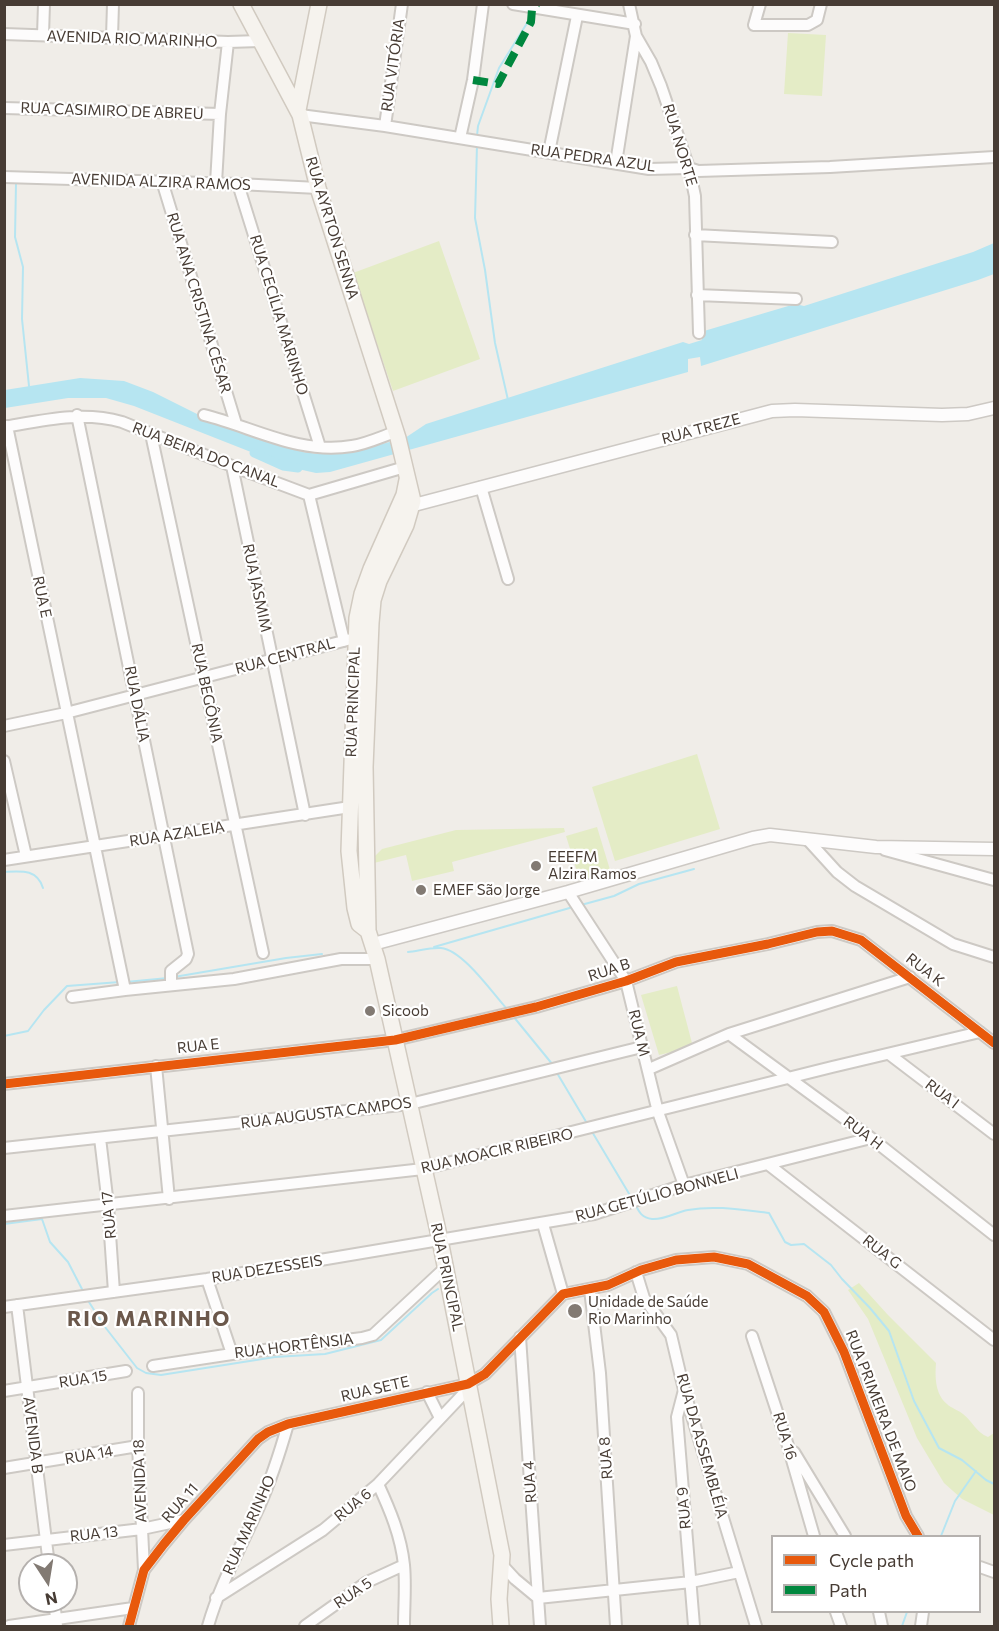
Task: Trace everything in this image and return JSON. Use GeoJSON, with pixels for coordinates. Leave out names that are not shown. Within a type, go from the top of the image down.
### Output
{"type":"FeatureCollection","features":[{"type":"Feature","properties":{"kind":"main road","name":"RUA AYRTON SENNA"},"geometry":{"type":"LineString","coordinates":[[241,4],[299,112],[318,188],[397,435],[405,468]]}},
{"type":"Feature","properties":{"kind":"main road"},"geometry":{"type":"LineString","coordinates":[[299,112],[319,4]]}},
{"type":"Feature","properties":{"kind":"main road","name":"RUA PRINCIPAL"},"geometry":{"type":"LineString","coordinates":[[405,468],[407,504],[379,581],[371,623],[365,767],[374,947],[446,1268],[502,1565],[498,1626]]}},
{"type":"Feature","properties":{"kind":"main road","name":"RUA PRINCIPAL"},"geometry":{"type":"LineString","coordinates":[[374,947],[359,924],[349,851],[350,639],[362,594],[407,504]]}},
{"type":"Feature","properties":{"kind":"street"},"geometry":{"type":"LineString","coordinates":[[43,35],[44,4]]}},
{"type":"Feature","properties":{"kind":"street"},"geometry":{"type":"LineString","coordinates":[[112,37],[114,4]]}},
{"type":"Feature","properties":{"kind":"street","name":"RUA VITÓRIA"},"geometry":{"type":"LineString","coordinates":[[385,126],[402,4]]}},
{"type":"Feature","properties":{"kind":"street"},"geometry":{"type":"LineString","coordinates":[[460,138],[473,80],[483,4]]}},
{"type":"Feature","properties":{"kind":"street"},"geometry":{"type":"LineString","coordinates":[[513,4],[635,30]]}},
{"type":"Feature","properties":{"kind":"street"},"geometry":{"type":"LineString","coordinates":[[616,163],[635,30],[629,4]]}},
{"type":"Feature","properties":{"kind":"street"},"geometry":{"type":"LineString","coordinates":[[760,4],[754,25],[808,25],[819,16],[821,4]]}},
{"type":"Feature","properties":{"kind":"street"},"geometry":{"type":"LineString","coordinates":[[549,152],[577,16]]}},
{"type":"Feature","properties":{"kind":"street","name":"RUA NORTE"},"geometry":{"type":"LineString","coordinates":[[635,30],[661,86],[689,168],[695,196],[699,333]]}},
{"type":"Feature","properties":{"kind":"street","name":"AVENIDA RIO MARINHO"},"geometry":{"type":"LineString","coordinates":[[4,34],[228,42],[260,41]]}},
{"type":"Feature","properties":{"kind":"street"},"geometry":{"type":"LineString","coordinates":[[216,183],[220,114],[228,42]]}},
{"type":"Feature","properties":{"kind":"street","name":"RUA CASIMIRO DE ABREU"},"geometry":{"type":"LineString","coordinates":[[4,108],[220,114]]}},
{"type":"Feature","properties":{"kind":"street","name":"RUA PEDRA AZUL"},"geometry":{"type":"LineString","coordinates":[[299,112],[649,169],[689,168],[698,171],[830,167],[994,157]]}},
{"type":"Feature","properties":{"kind":"street","name":"AVENIDA ALZIRA RAMOS"},"geometry":{"type":"LineString","coordinates":[[4,177],[318,188]]}},
{"type":"Feature","properties":{"kind":"street","name":"RUA ANA CRISTINA CÉSAR"},"geometry":{"type":"LineString","coordinates":[[162,182],[236,424]]}},
{"type":"Feature","properties":{"kind":"street","name":"RUA CECÍLIA MARINHO"},"geometry":{"type":"LineString","coordinates":[[238,184],[320,447]]}},
{"type":"Feature","properties":{"kind":"street"},"geometry":{"type":"LineString","coordinates":[[695,235],[832,242]]}},
{"type":"Feature","properties":{"kind":"street"},"geometry":{"type":"LineString","coordinates":[[697,295],[796,298]]}},
{"type":"Feature","properties":{"kind":"street","name":"RUA TREZE"},"geometry":{"type":"LineString","coordinates":[[407,504],[772,411],[942,415],[968,414],[994,408]]}},
{"type":"Feature","properties":{"kind":"street","name":"RUA BEIRA DO CANAL"},"geometry":{"type":"LineString","coordinates":[[6,426],[77,415],[103,417],[122,422],[309,495]]}},
{"type":"Feature","properties":{"kind":"street","name":"RUA DÁLIA"},"geometry":{"type":"LineString","coordinates":[[77,415],[188,954],[186,959],[173,969],[170,981]]}},
{"type":"Feature","properties":{"kind":"street"},"geometry":{"type":"LineString","coordinates":[[204,415],[236,424],[274,439],[320,447],[355,446],[397,435]]}},
{"type":"Feature","properties":{"kind":"street","name":"RUA E"},"geometry":{"type":"LineString","coordinates":[[6,426],[124,984]]}},
{"type":"Feature","properties":{"kind":"street","name":"RUA BEGÔNIA"},"geometry":{"type":"LineString","coordinates":[[151,434],[263,953]]}},
{"type":"Feature","properties":{"kind":"street","name":"RUA JASMIM"},"geometry":{"type":"LineString","coordinates":[[232,466],[305,815]]}},
{"type":"Feature","properties":{"kind":"street"},"geometry":{"type":"LineString","coordinates":[[350,639],[309,495],[405,468]]}},
{"type":"Feature","properties":{"kind":"street"},"geometry":{"type":"LineString","coordinates":[[481,487],[508,579]]}},
{"type":"Feature","properties":{"kind":"street","name":"RUA CENTRAL"},"geometry":{"type":"LineString","coordinates":[[4,726],[66,713],[350,639]]}},
{"type":"Feature","properties":{"kind":"street"},"geometry":{"type":"LineString","coordinates":[[4,761],[26,856]]}},
{"type":"Feature","properties":{"kind":"street","name":"RUA AZALEIA"},"geometry":{"type":"LineString","coordinates":[[4,860],[350,807]]}},
{"type":"Feature","properties":{"kind":"street"},"geometry":{"type":"LineString","coordinates":[[72,997],[124,984],[234,978],[341,960],[374,947],[753,838],[781,835],[876,847],[994,849]]}},
{"type":"Feature","properties":{"kind":"street"},"geometry":{"type":"LineString","coordinates":[[807,839],[837,872],[855,886],[954,944],[994,957]]}},
{"type":"Feature","properties":{"kind":"street"},"geometry":{"type":"LineString","coordinates":[[876,847],[994,880]]}},
{"type":"Feature","properties":{"kind":"street","name":"RUA M"},"geometry":{"type":"LineString","coordinates":[[568,892],[626,981],[658,1112],[684,1185]]}},
{"type":"Feature","properties":{"kind":"street","name":"RUA B"},"geometry":{"type":"LineString","coordinates":[[395,1040],[536,1007],[626,981],[676,962],[768,945],[817,932],[832,931]]}},
{"type":"Feature","properties":{"kind":"street","name":"RUA K"},"geometry":{"type":"LineString","coordinates":[[832,931],[861,940],[994,1043]]}},
{"type":"Feature","properties":{"kind":"street"},"geometry":{"type":"LineString","coordinates":[[649,1069],[729,1034],[910,977]]}},
{"type":"Feature","properties":{"kind":"street","name":"RUA MOACIR RIBEIRO"},"geometry":{"type":"LineString","coordinates":[[4,1216],[423,1169],[658,1112],[789,1077],[980,1032]]}},
{"type":"Feature","properties":{"kind":"street","name":"RUA H"},"geometry":{"type":"LineString","coordinates":[[729,1034],[871,1138],[994,1235]]}},
{"type":"Feature","properties":{"kind":"street","name":"RUA E"},"geometry":{"type":"LineString","coordinates":[[4,1084],[395,1040]]}},
{"type":"Feature","properties":{"kind":"street","name":"RUA AUGUSTA CAMPOS"},"geometry":{"type":"LineString","coordinates":[[4,1148],[410,1104],[642,1047]]}},
{"type":"Feature","properties":{"kind":"street","name":"RUA I"},"geometry":{"type":"LineString","coordinates":[[889,1054],[994,1134]]}},
{"type":"Feature","properties":{"kind":"street"},"geometry":{"type":"LineString","coordinates":[[156,1066],[169,1199]]}},
{"type":"Feature","properties":{"kind":"street","name":"RUA 17"},"geometry":{"type":"LineString","coordinates":[[100,1138],[108,1205],[114,1292]]}},
{"type":"Feature","properties":{"kind":"street","name":"RUA GETÚLIO BONNELI"},"geometry":{"type":"LineString","coordinates":[[440,1240],[594,1214],[684,1185],[871,1138]]}},
{"type":"Feature","properties":{"kind":"street","name":"RUA G"},"geometry":{"type":"LineString","coordinates":[[769,1165],[994,1340]]}},
{"type":"Feature","properties":{"kind":"street"},"geometry":{"type":"LineString","coordinates":[[469,1386],[485,1374],[563,1293],[543,1224]]}},
{"type":"Feature","properties":{"kind":"street","name":"RUA DEZESSEIS"},"geometry":{"type":"LineString","coordinates":[[16,1305],[207,1279],[440,1240]]}},
{"type":"Feature","properties":{"kind":"street","name":"RUA PRIMEIRA DE MAIO"},"geometry":{"type":"LineString","coordinates":[[563,1293],[608,1285],[636,1272],[676,1260],[714,1257],[748,1264],[815,1302],[824,1312],[844,1352],[906,1516],[917,1535]]}},
{"type":"Feature","properties":{"kind":"street","name":"RUA HORTÊNSIA"},"geometry":{"type":"LineString","coordinates":[[153,1366],[373,1335],[446,1268]]}},
{"type":"Feature","properties":{"kind":"street","name":"RUA DA ASSEMBLÉIA"},"geometry":{"type":"LineString","coordinates":[[636,1272],[644,1298],[670,1335],[684,1390],[756,1626]]}},
{"type":"Feature","properties":{"kind":"street"},"geometry":{"type":"LineString","coordinates":[[207,1279],[232,1354]]}},
{"type":"Feature","properties":{"kind":"street","name":"RUA 8"},"geometry":{"type":"LineString","coordinates":[[590,1290],[600,1373],[616,1626]]}},
{"type":"Feature","properties":{"kind":"street"},"geometry":{"type":"LineString","coordinates":[[4,1307],[16,1305]]}},
{"type":"Feature","properties":{"kind":"street","name":"AVENIDA B"},"geometry":{"type":"LineString","coordinates":[[16,1305],[48,1553]]}},
{"type":"Feature","properties":{"kind":"street","name":"RUA 16"},"geometry":{"type":"LineString","coordinates":[[752,1336],[786,1439],[814,1535]]}},
{"type":"Feature","properties":{"kind":"street","name":"RUA 4"},"geometry":{"type":"LineString","coordinates":[[520,1337],[540,1626]]}},
{"type":"Feature","properties":{"kind":"street","name":"RUA 15"},"geometry":{"type":"LineString","coordinates":[[4,1391],[126,1371]]}},
{"type":"Feature","properties":{"kind":"street","name":"RUA SETE"},"geometry":{"type":"LineString","coordinates":[[288,1424],[427,1392],[469,1386]]}},
{"type":"Feature","properties":{"kind":"street","name":"RUA 6"},"geometry":{"type":"LineString","coordinates":[[216,1598],[323,1530],[378,1484],[469,1386]]}},
{"type":"Feature","properties":{"kind":"street","name":"RUA 9"},"geometry":{"type":"LineString","coordinates":[[684,1390],[677,1417],[694,1626]]}},
{"type":"Feature","properties":{"kind":"street"},"geometry":{"type":"LineString","coordinates":[[427,1392],[440,1418]]}},
{"type":"Feature","properties":{"kind":"street","name":"AVENIDA 18"},"geometry":{"type":"LineString","coordinates":[[138,1393],[144,1570]]}},
{"type":"Feature","properties":{"kind":"street","name":"RUA 11"},"geometry":{"type":"LineString","coordinates":[[129,1626],[144,1570],[184,1520],[258,1439],[288,1424]]}},
{"type":"Feature","properties":{"kind":"street","name":"RUA MARINHO"},"geometry":{"type":"LineString","coordinates":[[208,1626],[216,1598],[260,1505],[281,1450],[288,1424]]}},
{"type":"Feature","properties":{"kind":"street"},"geometry":{"type":"LineString","coordinates":[[786,1439],[844,1535]]}},
{"type":"Feature","properties":{"kind":"street","name":"RUA 14"},"geometry":{"type":"LineString","coordinates":[[4,1468],[138,1446]]}},
{"type":"Feature","properties":{"kind":"street"},"geometry":{"type":"LineString","coordinates":[[378,1484],[391,1513],[404,1565],[404,1626]]}},
{"type":"Feature","properties":{"kind":"street","name":"RUA 13"},"geometry":{"type":"LineString","coordinates":[[4,1545],[142,1529],[184,1520]]}},
{"type":"Feature","properties":{"kind":"street","name":"RUA 5"},"geometry":{"type":"LineString","coordinates":[[305,1626],[367,1582],[404,1565]]}},
{"type":"Feature","properties":{"kind":"street"},"geometry":{"type":"LineString","coordinates":[[502,1565],[538,1598],[691,1582],[739,1572]]}},
{"type":"Feature","properties":{"kind":"street"},"geometry":{"type":"LineString","coordinates":[[9,1626],[56,1623],[133,1608]]}},
{"type":"Feature","properties":{"kind":"green space"},"geometry":{"type":"Polygon","coordinates":[[[788,33],[826,35],[822,96],[784,94],[788,33]]]}},
{"type":"Feature","properties":{"kind":"green space"},"geometry":{"type":"Polygon","coordinates":[[[439,241],[480,359],[393,391],[353,273],[439,241]]]}},
{"type":"Feature","properties":{"kind":"green space"},"geometry":{"type":"Polygon","coordinates":[[[697,754],[720,829],[615,861],[592,787],[697,754]]]}},
{"type":"Feature","properties":{"kind":"green space"},"geometry":{"type":"Polygon","coordinates":[[[597,827],[611,873],[580,881],[566,836],[597,827]]]}},
{"type":"Feature","properties":{"kind":"green space"},"geometry":{"type":"Polygon","coordinates":[[[564,828],[565,832],[452,862],[454,871],[412,881],[406,855],[370,864],[382,849],[456,830],[564,828]]]}},
{"type":"Feature","properties":{"kind":"green space"},"geometry":{"type":"Polygon","coordinates":[[[677,986],[693,1047],[659,1055],[641,995],[677,986]]]}},
{"type":"Feature","properties":{"kind":"green space"},"geometry":{"type":"Polygon","coordinates":[[[859,1283],[936,1363],[937,1385],[943,1400],[963,1414],[984,1435],[988,1437],[994,1433],[994,1515],[962,1499],[944,1483],[917,1438],[868,1319],[848,1290],[859,1283]]]}},
{"type":"Feature","properties":{"kind":"water"},"geometry":{"type":"Polygon","coordinates":[[[994,243],[994,274],[978,280],[701,366],[700,357],[688,359],[688,372],[330,472],[316,473],[289,467],[134,406],[106,398],[68,398],[5,408],[5,390],[80,378],[124,381],[153,392],[199,415],[303,452],[347,453],[405,438],[426,424],[683,342],[689,344],[702,340],[699,333],[704,331],[795,304],[804,306],[973,252],[994,243]]]}},
{"type":"Feature","properties":{"kind":"waterway"},"geometry":{"type":"LineString","coordinates":[[477,136],[478,126],[499,68],[534,12]]}},
{"type":"Feature","properties":{"kind":"waterway"},"geometry":{"type":"LineString","coordinates":[[477,145],[475,218],[495,343],[508,400]]}},
{"type":"Feature","properties":{"kind":"waterway"},"geometry":{"type":"LineString","coordinates":[[16,183],[15,237],[23,267],[22,319],[29,386]]}},
{"type":"Feature","properties":{"kind":"waterway"},"geometry":{"type":"LineString","coordinates":[[254,453],[283,466],[298,468]]}},
{"type":"Feature","properties":{"kind":"waterway"},"geometry":{"type":"LineString","coordinates":[[581,905],[614,896],[639,884],[694,869]]}},
{"type":"Feature","properties":{"kind":"waterway"},"geometry":{"type":"LineString","coordinates":[[4,872],[33,874],[43,888]]}},
{"type":"Feature","properties":{"kind":"waterway"},"geometry":{"type":"LineString","coordinates":[[434,947],[573,907]]}},
{"type":"Feature","properties":{"kind":"waterway"},"geometry":{"type":"LineString","coordinates":[[408,952],[441,948],[459,956],[507,1009]]}},
{"type":"Feature","properties":{"kind":"waterway"},"geometry":{"type":"LineString","coordinates":[[174,977],[322,954]]}},
{"type":"Feature","properties":{"kind":"waterway"},"geometry":{"type":"LineString","coordinates":[[126,982],[168,978]]}},
{"type":"Feature","properties":{"kind":"waterway"},"geometry":{"type":"LineString","coordinates":[[4,1036],[28,1031],[67,986],[120,982]]}},
{"type":"Feature","properties":{"kind":"waterway"},"geometry":{"type":"LineString","coordinates":[[513,1016],[553,1065]]}},
{"type":"Feature","properties":{"kind":"waterway"},"geometry":{"type":"LineString","coordinates":[[557,1073],[588,1125]]}},
{"type":"Feature","properties":{"kind":"waterway"},"geometry":{"type":"LineString","coordinates":[[591,1130],[631,1197]]}},
{"type":"Feature","properties":{"kind":"waterway"},"geometry":{"type":"LineString","coordinates":[[635,1204],[643,1216],[652,1219],[688,1210],[708,1208],[769,1213],[785,1242],[791,1245],[804,1244],[831,1265],[889,1331],[914,1401],[939,1448],[962,1460],[994,1484]]}},
{"type":"Feature","properties":{"kind":"waterway"},"geometry":{"type":"LineString","coordinates":[[4,1224],[42,1219],[50,1242],[68,1262],[83,1291]]}},
{"type":"Feature","properties":{"kind":"waterway"},"geometry":{"type":"LineString","coordinates":[[87,1299],[105,1327],[137,1368],[146,1373],[161,1375],[275,1357],[325,1354],[381,1340],[438,1289]]}},
{"type":"Feature","properties":{"kind":"waterway"},"geometry":{"type":"LineString","coordinates":[[941,1535],[955,1501],[976,1471]]}},
{"type":"Feature","properties":{"kind":"waterway"},"geometry":{"type":"LineString","coordinates":[[902,1626],[907,1613]]}},
{"type":"Feature","properties":{"kind":"marked path"},"geometry":{"type":"LineString","coordinates":[[473,80],[498,84],[531,22],[532,9],[537,4]]}},
{"type":"Feature","properties":{"kind":"cycle path"},"geometry":{"type":"LineString","coordinates":[[4,1084],[395,1040],[536,1007],[626,981],[676,962],[817,932],[832,931],[861,940],[994,1043]]}},
{"type":"Feature","properties":{"kind":"cycle path"},"geometry":{"type":"LineString","coordinates":[[129,1626],[144,1570],[184,1520],[258,1439],[268,1432],[288,1424],[468,1384],[485,1374],[563,1294],[608,1285],[641,1270],[676,1260],[714,1257],[748,1264],[807,1296],[824,1312],[844,1352],[906,1516],[917,1535]]}},
{"type":"Feature","properties":{"kind":"place","name":"EEEFM Alzira Ramos"},"geometry":{"type":"Point","coordinates":[536,866]}},
{"type":"Feature","properties":{"kind":"place","name":"EMEF São Jorge"},"geometry":{"type":"Point","coordinates":[421,890]}},
{"type":"Feature","properties":{"kind":"place","name":"Sicoob"},"geometry":{"type":"Point","coordinates":[370,1011]}},
{"type":"Feature","properties":{"kind":"place","name":"Unidade de Saúde Rio Marinho"},"geometry":{"type":"Point","coordinates":[575,1311]}},
{"type":"Feature","properties":{"kind":"district","name":"RIO MARINHO"},"geometry":{"type":"Point","coordinates":[149,1319]}}]}
